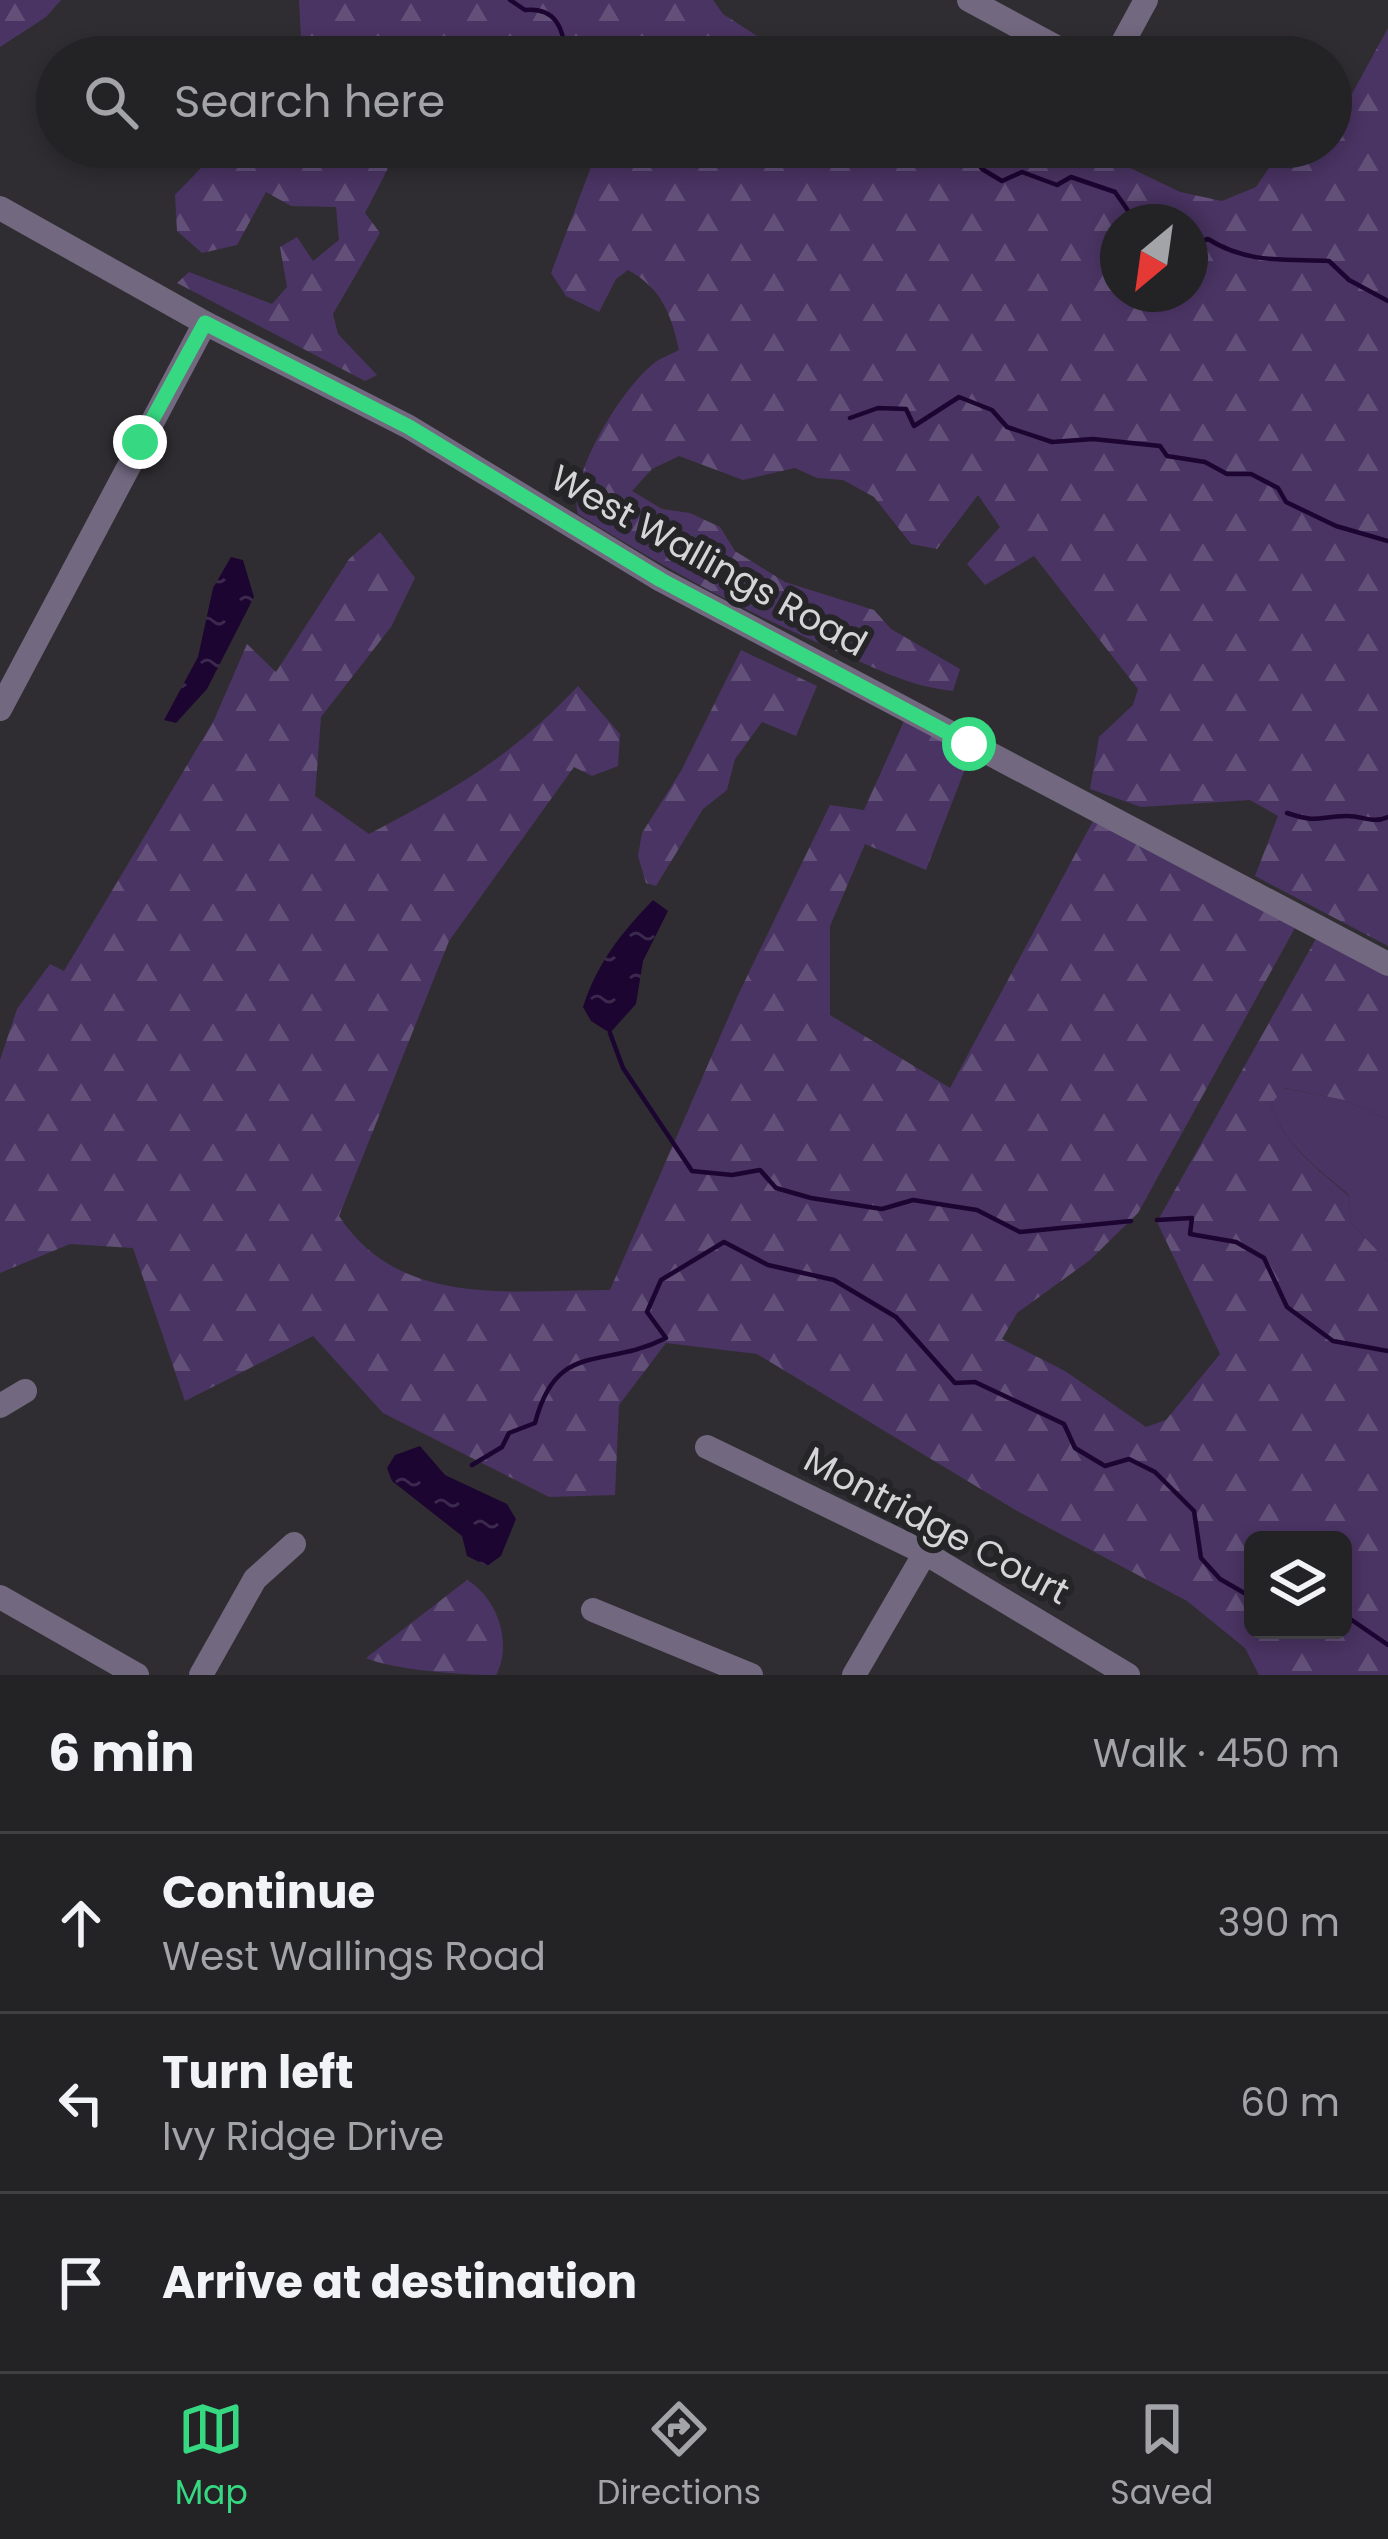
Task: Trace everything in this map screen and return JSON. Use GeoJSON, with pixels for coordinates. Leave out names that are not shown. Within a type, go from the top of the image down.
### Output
{"type":"FeatureCollection","features":[{"type":"Feature","properties":{"kind":"street"},"geometry":{"type":"LineString","coordinates":[[969,0],[1036,36]]}},
{"type":"Feature","properties":{"kind":"street"},"geometry":{"type":"LineString","coordinates":[[1126,36],[1146,0]]}},
{"type":"Feature","properties":{"kind":"street","name":"West Wallings Road"},"geometry":{"type":"LineString","coordinates":[[0,208],[205,323],[409,427],[661,580],[1388,964]]}},
{"type":"Feature","properties":{"kind":"street"},"geometry":{"type":"LineString","coordinates":[[0,710],[205,323]]}},
{"type":"Feature","properties":{"kind":"street"},"geometry":{"type":"LineString","coordinates":[[0,1406],[26,1391]]}},
{"type":"Feature","properties":{"kind":"street","name":"Montridge Court"},"geometry":{"type":"LineString","coordinates":[[707,1447],[926,1553],[1129,1675]]}},
{"type":"Feature","properties":{"kind":"street"},"geometry":{"type":"LineString","coordinates":[[201,1675],[254,1579],[294,1544]]}},
{"type":"Feature","properties":{"kind":"street"},"geometry":{"type":"LineString","coordinates":[[854,1675],[926,1553]]}},
{"type":"Feature","properties":{"kind":"street"},"geometry":{"type":"LineString","coordinates":[[0,1597],[137,1675]]}},
{"type":"Feature","properties":{"kind":"street"},"geometry":{"type":"LineString","coordinates":[[593,1610],[751,1675]]}},
{"type":"Feature","properties":{"kind":"green space"},"geometry":{"type":"Polygon","coordinates":[[[0,0],[61,0],[46,17],[0,47],[0,0]]]}},
{"type":"Feature","properties":{"kind":"green space"},"geometry":{"type":"Polygon","coordinates":[[[299,0],[713,0],[723,14],[757,36],[301,36],[299,0]]]}},
{"type":"Feature","properties":{"kind":"green space"},"geometry":{"type":"Polygon","coordinates":[[[1388,28],[1388,946],[1255,876],[1278,816],[1250,800],[1141,807],[1090,789],[1099,737],[1133,705],[1138,689],[1034,556],[985,585],[967,564],[1000,527],[978,495],[937,549],[911,544],[874,497],[843,480],[817,478],[795,468],[743,480],[679,456],[652,469],[632,491],[662,509],[690,513],[720,527],[735,551],[785,582],[874,610],[891,629],[960,669],[953,691],[902,679],[791,631],[578,514],[581,477],[617,406],[648,368],[679,350],[663,303],[628,270],[616,279],[599,312],[566,296],[551,273],[591,168],[1130,168],[1180,192],[1222,201],[1256,187],[1269,168],[1352,168],[1352,94],[1388,28]]]}},
{"type":"Feature","properties":{"kind":"green space"},"geometry":{"type":"Polygon","coordinates":[[[201,168],[388,168],[365,213],[380,233],[333,314],[338,334],[377,375],[365,381],[177,283],[189,272],[272,304],[287,287],[280,247],[297,237],[313,261],[339,240],[336,207],[291,206],[266,192],[237,245],[202,253],[177,231],[175,195],[201,168]]]}},
{"type":"Feature","properties":{"kind":"green space"},"geometry":{"type":"Polygon","coordinates":[[[380,532],[415,578],[391,627],[321,717],[315,796],[369,834],[480,770],[529,733],[578,686],[620,734],[618,766],[592,776],[574,767],[449,941],[339,1216],[364,1246],[393,1267],[426,1280],[497,1291],[610,1290],[739,993],[830,805],[864,810],[904,721],[970,756],[926,870],[865,844],[830,926],[830,1015],[950,1088],[1093,821],[1296,926],[1138,1213],[1090,1260],[1017,1313],[1002,1339],[1065,1371],[1146,1427],[1166,1420],[1220,1354],[1157,1222],[1317,937],[1388,974],[1388,1119],[1344,1100],[1285,1088],[1271,1104],[1293,1144],[1349,1196],[1351,1223],[1388,1262],[1388,1675],[1259,1675],[1245,1648],[1187,1601],[1019,1512],[757,1354],[666,1343],[619,1405],[615,1495],[549,1497],[383,1413],[313,1336],[185,1401],[133,1248],[70,1244],[0,1273],[0,1060],[17,1009],[50,964],[64,971],[214,720],[247,644],[276,672],[349,559],[380,532]]]}},
{"type":"Feature","properties":{"kind":"green space"},"geometry":{"type":"Polygon","coordinates":[[[741,650],[817,686],[796,736],[762,722],[735,759],[727,790],[703,809],[656,886],[646,883],[638,856],[642,833],[681,771],[741,650]]]}},
{"type":"Feature","properties":{"kind":"green space"},"geometry":{"type":"Polygon","coordinates":[[[1284,1088],[1344,1100],[1388,1119],[1388,1262],[1351,1223],[1349,1195],[1284,1132],[1271,1104],[1284,1088]]]}},
{"type":"Feature","properties":{"kind":"green space"},"geometry":{"type":"Polygon","coordinates":[[[467,1580],[487,1598],[499,1622],[503,1649],[496,1675],[410,1669],[366,1658],[467,1580]]]}},
{"type":"Feature","properties":{"kind":"water"},"geometry":{"type":"Polygon","coordinates":[[[231,557],[243,560],[254,597],[207,689],[176,723],[164,720],[198,657],[213,588],[231,557]]]}},
{"type":"Feature","properties":{"kind":"water"},"geometry":{"type":"Polygon","coordinates":[[[653,900],[668,911],[643,961],[636,1004],[610,1033],[591,1021],[583,1007],[612,949],[653,900]]]}},
{"type":"Feature","properties":{"kind":"water"},"geometry":{"type":"Polygon","coordinates":[[[420,1446],[445,1475],[507,1504],[516,1519],[501,1556],[487,1566],[467,1556],[462,1536],[392,1481],[387,1468],[395,1455],[420,1446]]]}},
{"type":"Feature","properties":{"kind":"waterway"},"geometry":{"type":"LineString","coordinates":[[510,0],[525,10],[550,15],[563,36]]}},
{"type":"Feature","properties":{"kind":"waterway"},"geometry":{"type":"LineString","coordinates":[[981,168],[1002,181],[1022,172],[1057,185],[1071,177],[1115,192],[1123,204]]}},
{"type":"Feature","properties":{"kind":"waterway"},"geometry":{"type":"LineString","coordinates":[[1208,239],[1252,256],[1329,261],[1349,280],[1388,301]]}},
{"type":"Feature","properties":{"kind":"waterway"},"geometry":{"type":"LineString","coordinates":[[850,418],[878,408],[906,409],[914,426],[959,397],[992,410],[1007,427],[1052,442],[1093,439],[1160,446],[1167,456],[1205,462],[1227,474],[1251,474],[1278,488],[1286,502],[1336,526],[1388,541]]}},
{"type":"Feature","properties":{"kind":"waterway"},"geometry":{"type":"LineString","coordinates":[[1287,813],[1313,819],[1388,817]]}},
{"type":"Feature","properties":{"kind":"waterway"},"geometry":{"type":"LineString","coordinates":[[610,1033],[623,1068],[692,1171],[732,1175],[760,1170],[776,1188],[882,1209],[913,1200],[977,1210],[1020,1232],[1131,1221]]}},
{"type":"Feature","properties":{"kind":"waterway"},"geometry":{"type":"LineString","coordinates":[[1157,1220],[1192,1218],[1190,1234],[1236,1242],[1264,1258],[1287,1307],[1333,1341],[1388,1351]]}},
{"type":"Feature","properties":{"kind":"waterway"},"geometry":{"type":"LineString","coordinates":[[472,1465],[502,1447],[509,1433],[535,1423],[544,1397],[570,1368],[666,1338],[647,1312],[661,1280],[724,1242],[768,1265],[834,1280],[896,1317],[955,1383],[975,1382],[1064,1424],[1075,1448],[1105,1466],[1129,1459],[1155,1472],[1194,1511],[1201,1558],[1220,1579],[1244,1593]]}},
{"type":"Feature","properties":{"kind":"waterway"},"geometry":{"type":"LineString","coordinates":[[1352,1620],[1388,1645]]}},
{"type":"Feature","properties":{"kind":"route"},"geometry":{"type":"LineString","coordinates":[[140,442],[205,323],[409,427],[661,580],[969,744]]}}]}
